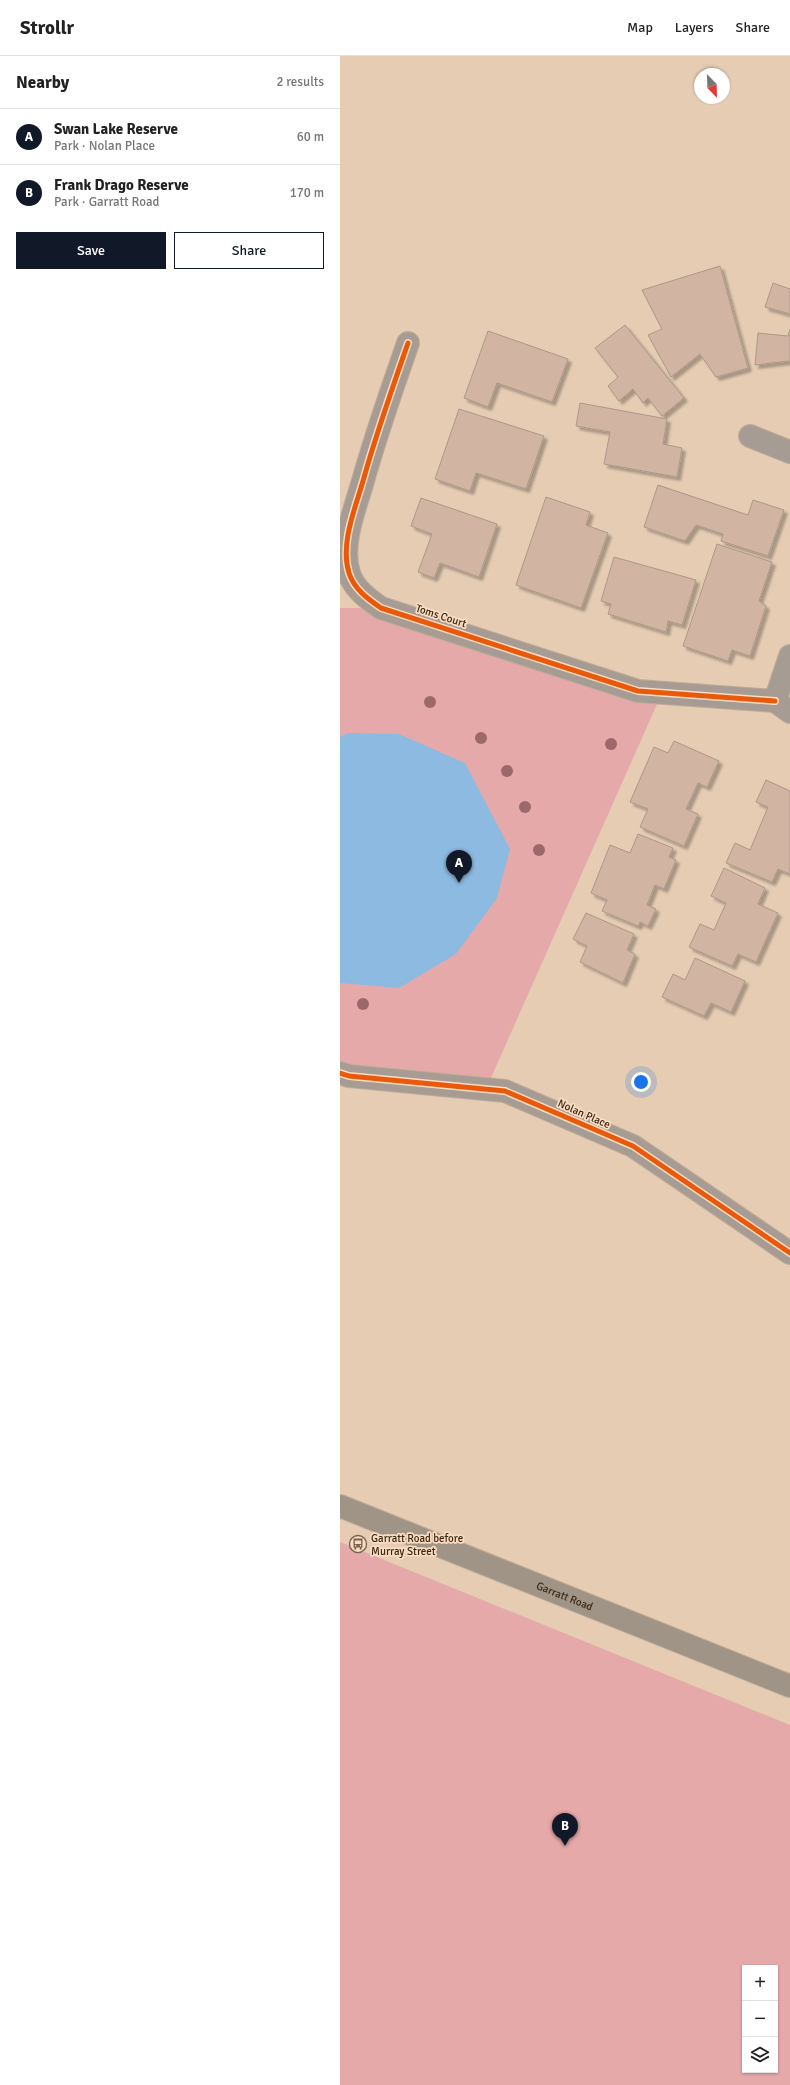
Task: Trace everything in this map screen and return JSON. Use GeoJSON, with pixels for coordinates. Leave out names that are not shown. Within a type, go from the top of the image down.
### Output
{"type":"FeatureCollection","features":[{"type":"Feature","properties":{"kind":"main road","name":"Garratt Road"},"geometry":{"type":"LineString","coordinates":[[340,1506],[790,1686]]}},
{"type":"Feature","properties":{"kind":"street","name":"Toms Court"},"geometry":{"type":"LineString","coordinates":[[408,343],[375,439],[352,519],[346,552],[349,574],[361,594],[381,608],[638,691],[783,706]]}},
{"type":"Feature","properties":{"kind":"street"},"geometry":{"type":"LineString","coordinates":[[750,436],[790,452]]}},
{"type":"Feature","properties":{"kind":"street"},"geometry":{"type":"LineString","coordinates":[[783,706],[790,656]]}},
{"type":"Feature","properties":{"kind":"street","name":"Nolan Place"},"geometry":{"type":"LineString","coordinates":[[340,1073],[349,1076],[506,1091],[633,1146],[790,1253]]}},
{"type":"Feature","properties":{"kind":"shaded area"},"geometry":{"type":"Polygon","coordinates":[[[340,608],[381,608],[662,693],[486,1089],[340,1073],[340,608]]]}},
{"type":"Feature","properties":{"kind":"shaded area"},"geometry":{"type":"Polygon","coordinates":[[[340,1542],[790,1725],[790,2085],[340,2085],[340,1542]]]}},
{"type":"Feature","properties":{"kind":"water"},"geometry":{"type":"Polygon","coordinates":[[[347,733],[399,734],[465,763],[510,849],[497,898],[456,954],[399,988],[340,983],[340,737],[347,733]]]}},
{"type":"Feature","properties":{"kind":"building"},"geometry":{"type":"Polygon","coordinates":[[[720,266],[748,368],[716,377],[700,354],[671,377],[648,335],[662,329],[642,290],[720,266]]]}},
{"type":"Feature","properties":{"kind":"building"},"geometry":{"type":"Polygon","coordinates":[[[773,283],[790,289],[790,314],[765,307],[773,283]]]}},
{"type":"Feature","properties":{"kind":"building"},"geometry":{"type":"Polygon","coordinates":[[[625,325],[684,398],[662,416],[648,398],[643,403],[633,389],[619,401],[608,386],[618,377],[595,348],[625,325]]]}},
{"type":"Feature","properties":{"kind":"building"},"geometry":{"type":"Polygon","coordinates":[[[790,329],[790,362],[755,365],[758,333],[788,336],[790,329]]]}},
{"type":"Feature","properties":{"kind":"building"},"geometry":{"type":"Polygon","coordinates":[[[488,331],[568,359],[552,402],[497,383],[488,407],[464,398],[488,331]]]}},
{"type":"Feature","properties":{"kind":"building"},"geometry":{"type":"Polygon","coordinates":[[[580,403],[667,419],[663,444],[682,448],[677,477],[604,464],[610,432],[576,426],[580,403]]]}},
{"type":"Feature","properties":{"kind":"building"},"geometry":{"type":"Polygon","coordinates":[[[459,409],[544,436],[526,489],[476,473],[470,491],[435,479],[459,409]]]}},
{"type":"Feature","properties":{"kind":"building"},"geometry":{"type":"Polygon","coordinates":[[[658,485],[748,515],[753,500],[784,510],[768,556],[721,541],[723,534],[696,525],[685,541],[644,527],[658,485]]]}},
{"type":"Feature","properties":{"kind":"building"},"geometry":{"type":"Polygon","coordinates":[[[546,497],[590,512],[586,525],[608,533],[581,608],[516,585],[546,497]]]}},
{"type":"Feature","properties":{"kind":"building"},"geometry":{"type":"Polygon","coordinates":[[[421,498],[497,524],[479,577],[440,563],[434,578],[418,572],[432,534],[411,526],[421,498]]]}},
{"type":"Feature","properties":{"kind":"building"},"geometry":{"type":"Polygon","coordinates":[[[717,544],[772,562],[759,601],[766,606],[750,656],[732,650],[728,661],[683,646],[717,544]]]}},
{"type":"Feature","properties":{"kind":"building"},"geometry":{"type":"Polygon","coordinates":[[[614,557],[696,580],[682,625],[668,621],[666,632],[608,614],[611,604],[601,601],[614,557]]]}},
{"type":"Feature","properties":{"kind":"building"},"geometry":{"type":"Polygon","coordinates":[[[674,741],[719,761],[707,787],[698,783],[686,809],[698,814],[684,846],[640,827],[648,809],[630,802],[654,747],[668,753],[674,741]]]}},
{"type":"Feature","properties":{"kind":"building"},"geometry":{"type":"Polygon","coordinates":[[[766,780],[790,791],[790,874],[778,869],[772,882],[726,863],[735,843],[750,850],[768,807],[756,802],[766,780]]]}},
{"type":"Feature","properties":{"kind":"building"},"geometry":{"type":"Polygon","coordinates":[[[638,834],[673,848],[669,857],[676,860],[664,889],[655,885],[647,905],[656,909],[648,926],[640,922],[638,926],[602,911],[607,900],[591,893],[610,845],[630,853],[638,834]]]}},
{"type":"Feature","properties":{"kind":"building"},"geometry":{"type":"Polygon","coordinates":[[[724,868],[765,888],[758,904],[778,913],[756,962],[738,954],[732,966],[689,947],[700,924],[714,930],[726,903],[711,896],[724,868]]]}},
{"type":"Feature","properties":{"kind":"building"},"geometry":{"type":"Polygon","coordinates":[[[586,913],[634,934],[627,950],[635,954],[623,983],[580,962],[587,946],[573,939],[586,913]]]}},
{"type":"Feature","properties":{"kind":"building"},"geometry":{"type":"Polygon","coordinates":[[[695,958],[745,981],[731,1012],[711,1003],[704,1016],[662,997],[673,974],[685,980],[695,958]]]}},
{"type":"Feature","properties":{"kind":"cycle path"},"geometry":{"type":"LineString","coordinates":[[408,343],[373,446],[347,539],[346,550],[349,573],[354,584],[362,593],[381,608],[638,691],[775,701]]}},
{"type":"Feature","properties":{"kind":"cycle path"},"geometry":{"type":"LineString","coordinates":[[340,1073],[349,1076],[505,1091],[633,1146],[790,1253]]}},
{"type":"Feature","properties":{"kind":"place","name":"Swan Lake Reserve"},"geometry":{"type":"Point","coordinates":[459,883]}},
{"type":"Feature","properties":{"kind":"place","name":"Garratt Road before Murray Street"},"geometry":{"type":"Point","coordinates":[358,1544]}},
{"type":"Feature","properties":{"kind":"place","name":"Frank Drago Reserve"},"geometry":{"type":"Point","coordinates":[565,1846]}}]}
